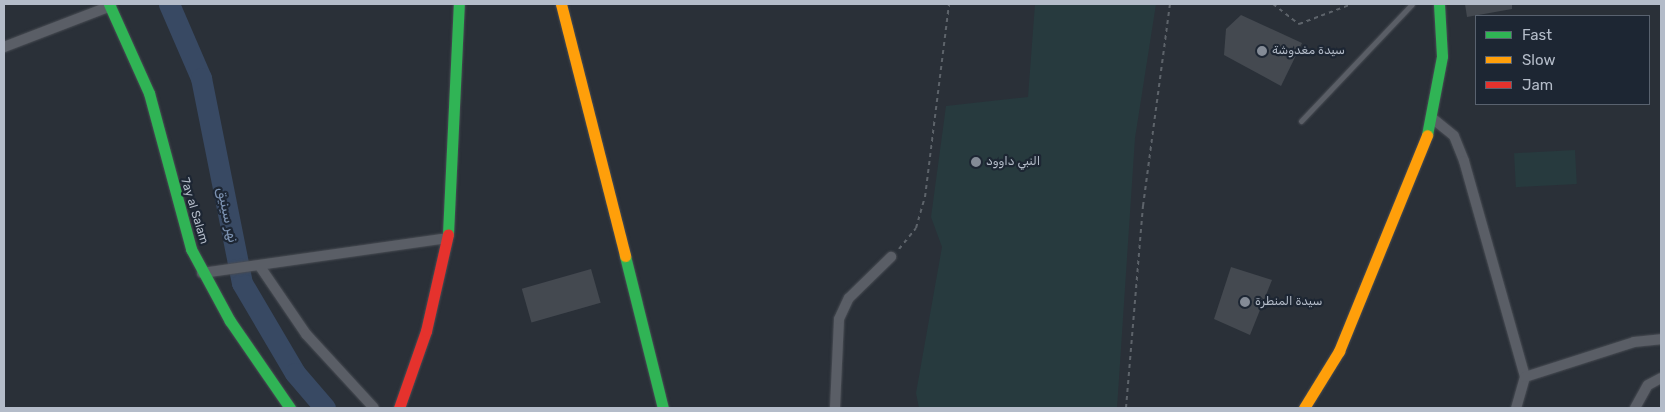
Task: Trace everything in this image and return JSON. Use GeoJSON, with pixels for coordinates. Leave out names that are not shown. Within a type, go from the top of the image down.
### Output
{"type":"FeatureCollection","features":[{"type":"Feature","properties":{"kind":"street"},"geometry":{"type":"LineString","coordinates":[[399,408],[426,331],[448,238],[458,4]]}},
{"type":"Feature","properties":{"kind":"street"},"geometry":{"type":"LineString","coordinates":[[561,4],[663,408]]}},
{"type":"Feature","properties":{"kind":"street"},"geometry":{"type":"LineString","coordinates":[[1304,408],[1339,351],[1370,283],[1432,118],[1442,56],[1439,4]]}},
{"type":"Feature","properties":{"kind":"street"},"geometry":{"type":"LineString","coordinates":[[4,47],[110,5]]}},
{"type":"Feature","properties":{"kind":"street","name":"7ay al Salam"},"geometry":{"type":"LineString","coordinates":[[110,5],[149,93],[173,196],[202,273],[290,408]]}},
{"type":"Feature","properties":{"kind":"street"},"geometry":{"type":"LineString","coordinates":[[1432,118],[1454,136],[1464,160],[1525,377],[1516,408]]}},
{"type":"Feature","properties":{"kind":"street"},"geometry":{"type":"LineString","coordinates":[[202,273],[261,268],[448,238]]}},
{"type":"Feature","properties":{"kind":"street"},"geometry":{"type":"LineString","coordinates":[[835,408],[838,319],[849,298],[891,257]]}},
{"type":"Feature","properties":{"kind":"street"},"geometry":{"type":"LineString","coordinates":[[261,268],[306,334],[374,408]]}},
{"type":"Feature","properties":{"kind":"street"},"geometry":{"type":"LineString","coordinates":[[1525,377],[1634,342],[1661,339]]}},
{"type":"Feature","properties":{"kind":"street"},"geometry":{"type":"LineString","coordinates":[[1635,408],[1648,385],[1661,378]]}},
{"type":"Feature","properties":{"kind":"lane"},"geometry":{"type":"LineString","coordinates":[[1301,121],[1412,4]]}},
{"type":"Feature","properties":{"kind":"path"},"geometry":{"type":"LineString","coordinates":[[891,257],[909,239],[922,211],[949,4]]}},
{"type":"Feature","properties":{"kind":"path"},"geometry":{"type":"LineString","coordinates":[[1126,408],[1144,206],[1170,4]]}},
{"type":"Feature","properties":{"kind":"path"},"geometry":{"type":"LineString","coordinates":[[1273,4],[1299,24],[1352,4]]}},
{"type":"Feature","properties":{"kind":"green space"},"geometry":{"type":"Polygon","coordinates":[[[1035,4],[1156,4],[1135,138],[1117,408],[919,408],[916,393],[942,247],[931,217],[946,106],[1028,97],[1035,4]]]}},
{"type":"Feature","properties":{"kind":"green space"},"geometry":{"type":"Polygon","coordinates":[[[1575,150],[1577,184],[1516,187],[1514,153],[1575,150]]]}},
{"type":"Feature","properties":{"kind":"building"},"geometry":{"type":"Polygon","coordinates":[[[1465,4],[1512,4],[1512,9],[1467,17],[1465,4]]]}},
{"type":"Feature","properties":{"kind":"building","name":"سيدة مغدوشة"},"geometry":{"type":"Polygon","coordinates":[[[1241,15],[1302,43],[1281,86],[1224,55],[1226,29],[1241,15]]]}},
{"type":"Feature","properties":{"kind":"building"},"geometry":{"type":"Polygon","coordinates":[[[1231,267],[1272,280],[1250,335],[1214,319],[1231,267]]]}},
{"type":"Feature","properties":{"kind":"building"},"geometry":{"type":"Polygon","coordinates":[[[591,269],[601,303],[531,322],[522,289],[591,269]]]}},
{"type":"Feature","properties":{"kind":"waterway","name":"نهر سينيق"},"geometry":{"type":"LineString","coordinates":[[169,4],[201,78],[242,283],[295,373],[325,408]]}},
{"type":"Feature","properties":{"kind":"traffic: fast"},"geometry":{"type":"LineString","coordinates":[[109,4],[149,93],[191,249],[230,321],[290,408]]}},
{"type":"Feature","properties":{"kind":"traffic: fast"},"geometry":{"type":"LineString","coordinates":[[448,234],[459,4]]}},
{"type":"Feature","properties":{"kind":"traffic: fast"},"geometry":{"type":"LineString","coordinates":[[1427,135],[1442,56],[1439,4]]}},
{"type":"Feature","properties":{"kind":"traffic: fast"},"geometry":{"type":"LineString","coordinates":[[625,256],[663,408]]}},
{"type":"Feature","properties":{"kind":"traffic: slow"},"geometry":{"type":"LineString","coordinates":[[561,4],[625,256]]}},
{"type":"Feature","properties":{"kind":"traffic: slow"},"geometry":{"type":"LineString","coordinates":[[1304,408],[1339,351],[1427,135]]}},
{"type":"Feature","properties":{"kind":"traffic: jam"},"geometry":{"type":"LineString","coordinates":[[399,408],[426,331],[448,234]]}},
{"type":"Feature","properties":{"kind":"place","name":"سيدة مغدوشة"},"geometry":{"type":"Point","coordinates":[1262,51]}},
{"type":"Feature","properties":{"kind":"place","name":"النبي داوود"},"geometry":{"type":"Point","coordinates":[976,162]}},
{"type":"Feature","properties":{"kind":"place","name":"سيدة المنطرة"},"geometry":{"type":"Point","coordinates":[1245,302]}}]}
